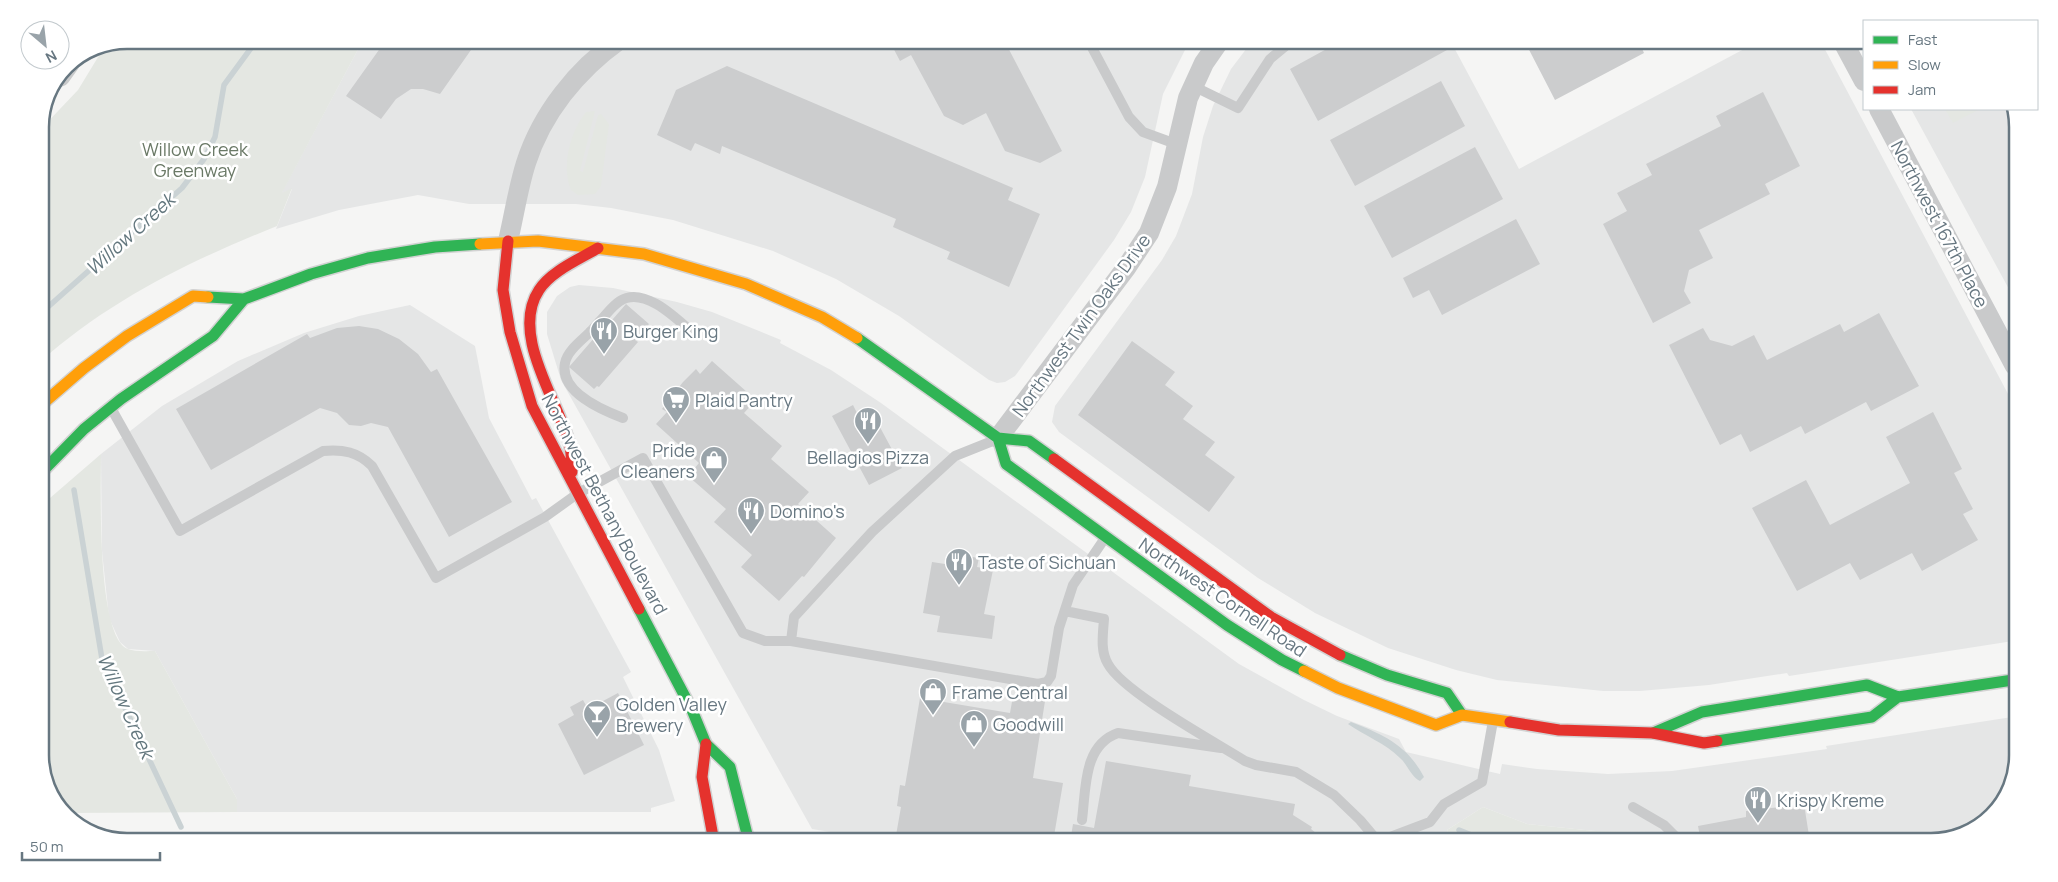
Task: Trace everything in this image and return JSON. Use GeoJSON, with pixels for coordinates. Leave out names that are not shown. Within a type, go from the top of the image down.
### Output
{"type":"FeatureCollection","features":[{"type":"Feature","properties":{"kind":"main road"},"geometry":{"type":"LineString","coordinates":[[49,398],[84,368],[120,341],[193,296],[244,298],[311,274],[368,258],[435,247],[508,241],[538,241],[644,254],[746,284],[822,317],[892,361],[998,438]]}},
{"type":"Feature","properties":{"kind":"main road","name":"Northwest Bethany Boulevard"},"geometry":{"type":"LineString","coordinates":[[508,241],[503,290],[510,332],[532,406],[575,491],[692,710],[706,744],[730,767],[747,833]]}},
{"type":"Feature","properties":{"kind":"main road"},"geometry":{"type":"LineString","coordinates":[[575,491],[569,440],[542,374],[535,346],[531,324],[532,305],[542,286],[598,248]]}},
{"type":"Feature","properties":{"kind":"main road"},"geometry":{"type":"LineString","coordinates":[[49,465],[84,429],[110,407],[162,368],[212,336],[244,298]]}},
{"type":"Feature","properties":{"kind":"main road","name":"Northwest Cornell Road"},"geometry":{"type":"LineString","coordinates":[[998,438],[1029,441],[1219,581],[1272,617],[1327,649],[1387,675],[1447,694],[1462,715],[1436,725],[1402,714],[1309,676],[1227,625],[1006,464],[998,438]]}},
{"type":"Feature","properties":{"kind":"main road"},"geometry":{"type":"LineString","coordinates":[[1462,715],[1493,721],[1587,732],[1653,733],[1704,743],[1872,717],[1898,697],[2009,680]]}},
{"type":"Feature","properties":{"kind":"main road"},"geometry":{"type":"LineString","coordinates":[[1653,733],[1702,712],[1867,685],[1898,697]]}},
{"type":"Feature","properties":{"kind":"main road","name":"Northwest Bethany Boulevard"},"geometry":{"type":"LineString","coordinates":[[706,744],[702,777],[712,833]]}},
{"type":"Feature","properties":{"kind":"street"},"geometry":{"type":"LineString","coordinates":[[508,241],[525,164],[535,138],[560,97],[594,58],[606,49]]}},
{"type":"Feature","properties":{"kind":"street","name":"Northwest Twin Oaks Drive"},"geometry":{"type":"LineString","coordinates":[[998,438],[1126,268],[1149,233],[1167,187],[1188,98],[1204,63],[1214,49]]}},
{"type":"Feature","properties":{"kind":"street"},"geometry":{"type":"LineString","coordinates":[[1847,49],[1863,79]]}},
{"type":"Feature","properties":{"kind":"street","name":"Northwest 167th Place"},"geometry":{"type":"LineString","coordinates":[[1880,110],[2009,353]]}},
{"type":"Feature","properties":{"kind":"lane"},"geometry":{"type":"LineString","coordinates":[[1093,49],[1129,117],[1143,132],[1176,144]]}},
{"type":"Feature","properties":{"kind":"lane"},"geometry":{"type":"LineString","coordinates":[[1193,86],[1238,108],[1270,59],[1282,49]]}},
{"type":"Feature","properties":{"kind":"lane"},"geometry":{"type":"LineString","coordinates":[[600,321],[620,300],[641,298],[674,316],[694,335]]}},
{"type":"Feature","properties":{"kind":"lane"},"geometry":{"type":"LineString","coordinates":[[590,332],[565,361],[565,374],[570,384],[590,404],[623,418]]}},
{"type":"Feature","properties":{"kind":"lane"},"geometry":{"type":"LineString","coordinates":[[110,407],[180,531],[324,451],[339,449],[363,456],[372,466],[436,578],[545,517],[575,491],[644,458],[743,633],[765,642],[791,641],[1038,684],[1046,682],[1051,676],[1059,628],[1077,577],[1105,537]]}},
{"type":"Feature","properties":{"kind":"lane"},"geometry":{"type":"LineString","coordinates":[[791,641],[794,617],[872,532],[955,456],[998,438]]}},
{"type":"Feature","properties":{"kind":"lane"},"geometry":{"type":"LineString","coordinates":[[1065,611],[1104,619],[1104,654],[1114,674],[1158,706],[1256,765],[1296,772],[1334,795],[1370,833]]}},
{"type":"Feature","properties":{"kind":"lane"},"geometry":{"type":"LineString","coordinates":[[1401,833],[1430,822],[1444,804],[1482,782],[1493,721]]}},
{"type":"Feature","properties":{"kind":"lane"},"geometry":{"type":"LineString","coordinates":[[1082,820],[1092,754],[1110,736],[1118,733],[1227,749]]}},
{"type":"Feature","properties":{"kind":"lane"},"geometry":{"type":"LineString","coordinates":[[1633,807],[1664,826],[1671,833]]}},
{"type":"Feature","properties":{"kind":"shaded area"},"geometry":{"type":"Polygon","coordinates":[[[358,49],[1186,49],[1163,94],[1145,177],[1131,212],[1114,240],[1015,376],[1005,382],[997,383],[989,380],[899,316],[836,279],[773,251],[673,220],[611,208],[576,204],[469,204],[418,195],[339,210],[276,229],[292,189],[281,194],[358,49]]]}},
{"type":"Feature","properties":{"kind":"shaded area"},"geometry":{"type":"Polygon","coordinates":[[[1246,49],[1455,49],[1519,169],[1744,49],[1825,49],[2009,396],[2009,642],[1789,676],[1787,673],[1709,685],[1640,691],[1603,691],[1497,680],[1456,670],[1388,648],[1315,613],[1258,578],[1059,432],[1052,422],[1055,406],[1162,260],[1176,236],[1192,194],[1203,137],[1213,106],[1231,69],[1246,49]]]}},
{"type":"Feature","properties":{"kind":"shaded area"},"geometry":{"type":"Polygon","coordinates":[[[1912,110],[2007,110],[2009,289],[1912,110]]]}},
{"type":"Feature","properties":{"kind":"shaded area"},"geometry":{"type":"Polygon","coordinates":[[[579,285],[613,288],[677,302],[712,312],[781,340],[780,343],[831,370],[881,403],[1239,664],[1337,716],[1399,739],[1406,752],[1500,774],[1502,764],[1537,769],[1608,774],[1672,771],[1827,749],[1826,746],[2009,717],[2008,770],[2003,785],[1990,807],[1983,814],[1965,825],[1941,833],[1653,833],[1595,831],[1527,824],[1483,807],[1447,830],[1449,833],[836,833],[812,829],[561,380],[547,334],[547,312],[557,296],[570,287],[579,285]]]}},
{"type":"Feature","properties":{"kind":"shaded area"},"geometry":{"type":"Polygon","coordinates":[[[410,305],[475,346],[489,418],[532,500],[536,498],[631,672],[623,677],[659,750],[675,801],[651,808],[651,812],[237,812],[237,799],[155,651],[128,649],[120,642],[109,618],[102,551],[101,454],[162,406],[238,361],[304,333],[359,316],[410,305]]]}},
{"type":"Feature","properties":{"kind":"shaded area"},"geometry":{"type":"Polygon","coordinates":[[[1351,722],[1394,742],[1410,757],[1424,777],[1420,781],[1417,779],[1394,753],[1348,724],[1351,722]]]}},
{"type":"Feature","properties":{"kind":"green space","name":"Willow Creek Greenway"},"geometry":{"type":"Polygon","coordinates":[[[358,49],[282,193],[292,188],[277,226],[214,253],[152,284],[94,319],[49,355],[49,120],[78,90],[100,54],[112,50],[358,49]]]}},
{"type":"Feature","properties":{"kind":"green space"},"geometry":{"type":"Polygon","coordinates":[[[1946,110],[1978,110],[1953,123],[1946,110]]]}},
{"type":"Feature","properties":{"kind":"green space"},"geometry":{"type":"Polygon","coordinates":[[[595,111],[580,171],[583,172],[598,115],[601,114],[609,124],[601,186],[595,194],[578,195],[571,190],[568,181],[567,160],[569,150],[580,120],[586,112],[595,111]]]}},
{"type":"Feature","properties":{"kind":"green space"},"geometry":{"type":"Polygon","coordinates":[[[101,454],[102,559],[110,618],[118,638],[128,649],[155,651],[237,799],[237,812],[75,813],[62,798],[53,780],[49,760],[50,498],[101,454]]]}},
{"type":"Feature","properties":{"kind":"green space"},"geometry":{"type":"Polygon","coordinates":[[[1483,807],[1527,824],[1595,831],[1653,833],[1449,833],[1447,830],[1483,807]]]}},
{"type":"Feature","properties":{"kind":"building"},"geometry":{"type":"Polygon","coordinates":[[[380,49],[472,49],[440,94],[423,89],[411,89],[396,99],[381,119],[346,96],[380,49]]]}},
{"type":"Feature","properties":{"kind":"building"},"geometry":{"type":"Polygon","coordinates":[[[894,49],[1009,49],[1062,151],[1040,163],[1005,151],[986,113],[963,125],[944,116],[911,55],[900,61],[894,49]]]}},
{"type":"Feature","properties":{"kind":"building"},"geometry":{"type":"Polygon","coordinates":[[[1327,49],[1447,50],[1318,121],[1290,69],[1327,49]]]}},
{"type":"Feature","properties":{"kind":"building"},"geometry":{"type":"Polygon","coordinates":[[[1529,49],[1642,49],[1644,53],[1555,100],[1529,49]]]}},
{"type":"Feature","properties":{"kind":"building"},"geometry":{"type":"Polygon","coordinates":[[[727,66],[1013,188],[1008,200],[1040,214],[1009,287],[947,259],[950,252],[893,227],[896,219],[722,146],[720,154],[695,143],[691,151],[657,135],[676,90],[727,66]]]}},
{"type":"Feature","properties":{"kind":"building"},"geometry":{"type":"Polygon","coordinates":[[[1441,81],[1465,126],[1355,186],[1330,140],[1441,81]]]}},
{"type":"Feature","properties":{"kind":"building"},"geometry":{"type":"Polygon","coordinates":[[[1763,92],[1800,166],[1765,184],[1770,194],[1699,230],[1713,258],[1689,270],[1684,291],[1691,303],[1653,323],[1603,224],[1627,211],[1617,193],[1652,175],[1646,164],[1721,126],[1716,116],[1763,92]]]}},
{"type":"Feature","properties":{"kind":"building"},"geometry":{"type":"Polygon","coordinates":[[[1475,147],[1503,199],[1392,258],[1364,206],[1475,147]]]}},
{"type":"Feature","properties":{"kind":"building"},"geometry":{"type":"Polygon","coordinates":[[[1516,219],[1540,264],[1442,315],[1429,290],[1413,298],[1403,278],[1516,219]]]}},
{"type":"Feature","properties":{"kind":"building","name":"Burger King"},"geometry":{"type":"Polygon","coordinates":[[[626,304],[649,324],[635,340],[638,342],[599,387],[597,386],[594,389],[569,367],[595,337],[586,329],[596,318],[606,327],[626,304]]]}},
{"type":"Feature","properties":{"kind":"building"},"geometry":{"type":"Polygon","coordinates":[[[1879,313],[1919,386],[1871,411],[1866,402],[1805,434],[1801,426],[1750,452],[1741,434],[1720,445],[1669,345],[1703,328],[1710,340],[1732,346],[1754,335],[1767,360],[1840,324],[1844,332],[1879,313]]]}},
{"type":"Feature","properties":{"kind":"building"},"geometry":{"type":"Polygon","coordinates":[[[359,326],[378,329],[399,339],[418,354],[431,372],[437,369],[512,502],[449,537],[388,427],[371,423],[361,426],[349,425],[337,413],[320,408],[211,470],[176,409],[307,334],[310,338],[337,328],[359,326]]]}},
{"type":"Feature","properties":{"kind":"building"},"geometry":{"type":"Polygon","coordinates":[[[1132,341],[1175,372],[1165,385],[1193,406],[1183,419],[1215,442],[1205,455],[1235,477],[1209,512],[1078,415],[1132,341]]]}},
{"type":"Feature","properties":{"kind":"building"},"geometry":{"type":"Polygon","coordinates":[[[712,361],[756,400],[744,413],[782,446],[771,459],[809,492],[798,504],[836,538],[804,577],[802,576],[779,601],[741,567],[752,555],[714,522],[726,509],[688,476],[699,463],[656,424],[667,412],[662,409],[683,382],[696,369],[700,374],[712,361]]]}},
{"type":"Feature","properties":{"kind":"building","name":"Bellagios Pizza"},"geometry":{"type":"Polygon","coordinates":[[[853,405],[857,413],[863,410],[869,421],[875,418],[902,468],[869,485],[832,416],[853,405]]]}},
{"type":"Feature","properties":{"kind":"building"},"geometry":{"type":"Polygon","coordinates":[[[1933,412],[1962,469],[1954,473],[1973,509],[1963,514],[1978,540],[1922,571],[1912,553],[1860,580],[1850,563],[1797,591],[1752,508],[1806,480],[1830,525],[1910,483],[1886,437],[1933,412]]]}},
{"type":"Feature","properties":{"kind":"building","name":"Taste of Sichuan"},"geometry":{"type":"Polygon","coordinates":[[[960,555],[979,558],[977,567],[993,570],[984,614],[995,616],[992,639],[937,632],[940,616],[923,613],[932,562],[958,566],[960,555]]]}},
{"type":"Feature","properties":{"kind":"building"},"geometry":{"type":"Polygon","coordinates":[[[618,693],[644,745],[584,775],[558,724],[574,715],[570,707],[583,700],[588,709],[618,693]]]}},
{"type":"Feature","properties":{"kind":"building","name":"Goodwill"},"geometry":{"type":"Polygon","coordinates":[[[1013,696],[1045,701],[1033,778],[1063,783],[1055,833],[896,833],[901,807],[897,806],[900,785],[905,786],[920,698],[1010,713],[1013,696]]]}},
{"type":"Feature","properties":{"kind":"building"},"geometry":{"type":"Polygon","coordinates":[[[1106,761],[1191,775],[1189,786],[1295,804],[1293,815],[1312,827],[1311,829],[1316,833],[1072,833],[1073,824],[1094,828],[1106,761]]]}},
{"type":"Feature","properties":{"kind":"building","name":"Krispy Kreme"},"geometry":{"type":"Polygon","coordinates":[[[1804,804],[1809,833],[1699,833],[1698,826],[1746,817],[1746,811],[1804,804]]]}},
{"type":"Feature","properties":{"kind":"waterway","name":"Willow Creek"},"geometry":{"type":"LineString","coordinates":[[49,306],[182,188],[204,159],[215,137],[224,85],[250,49]]}},
{"type":"Feature","properties":{"kind":"waterway","name":"Willow Creek"},"geometry":{"type":"LineString","coordinates":[[74,490],[102,659],[181,827]]}},
{"type":"Feature","properties":{"kind":"waterway"},"geometry":{"type":"LineString","coordinates":[[1459,830],[1466,833]]}},
{"type":"Feature","properties":{"kind":"traffic: fast"},"geometry":{"type":"LineString","coordinates":[[208,297],[244,299],[311,274],[368,258],[435,247],[480,244]]}},
{"type":"Feature","properties":{"kind":"traffic: fast"},"geometry":{"type":"LineString","coordinates":[[49,465],[84,429],[121,399],[213,336],[244,299]]}},
{"type":"Feature","properties":{"kind":"traffic: fast"},"geometry":{"type":"LineString","coordinates":[[857,338],[998,438],[1029,441],[1054,459]]}},
{"type":"Feature","properties":{"kind":"traffic: fast"},"geometry":{"type":"LineString","coordinates":[[998,438],[1006,464],[1227,625],[1282,660],[1304,671]]}},
{"type":"Feature","properties":{"kind":"traffic: fast"},"geometry":{"type":"LineString","coordinates":[[639,609],[692,710],[706,744],[730,767],[747,833]]}},
{"type":"Feature","properties":{"kind":"traffic: fast"},"geometry":{"type":"LineString","coordinates":[[1340,655],[1387,675],[1447,693],[1462,715]]}},
{"type":"Feature","properties":{"kind":"traffic: fast"},"geometry":{"type":"LineString","coordinates":[[1717,741],[1872,717],[1898,697],[2009,681]]}},
{"type":"Feature","properties":{"kind":"traffic: fast"},"geometry":{"type":"LineString","coordinates":[[1653,733],[1702,712],[1867,685],[1898,697]]}},
{"type":"Feature","properties":{"kind":"traffic: slow"},"geometry":{"type":"LineString","coordinates":[[480,244],[538,241],[644,254],[746,284],[822,317],[857,338]]}},
{"type":"Feature","properties":{"kind":"traffic: slow"},"geometry":{"type":"LineString","coordinates":[[49,398],[84,368],[127,336],[193,296],[208,297]]}},
{"type":"Feature","properties":{"kind":"traffic: slow"},"geometry":{"type":"LineString","coordinates":[[1304,671],[1338,688],[1436,725],[1462,715],[1510,722]]}},
{"type":"Feature","properties":{"kind":"traffic: jam"},"geometry":{"type":"LineString","coordinates":[[508,241],[503,290],[510,332],[532,406],[639,609]]}},
{"type":"Feature","properties":{"kind":"traffic: jam"},"geometry":{"type":"LineString","coordinates":[[572,472],[569,442],[533,346],[530,326],[531,307],[544,283],[566,266],[598,248]]}},
{"type":"Feature","properties":{"kind":"traffic: jam"},"geometry":{"type":"LineString","coordinates":[[1054,459],[1271,617],[1340,655]]}},
{"type":"Feature","properties":{"kind":"traffic: jam"},"geometry":{"type":"LineString","coordinates":[[1510,722],[1559,730],[1653,733],[1704,743],[1717,741]]}},
{"type":"Feature","properties":{"kind":"traffic: jam"},"geometry":{"type":"LineString","coordinates":[[706,744],[702,777],[712,833]]}},
{"type":"Feature","properties":{"kind":"place","name":"Burger King"},"geometry":{"type":"Point","coordinates":[604,355]}},
{"type":"Feature","properties":{"kind":"place","name":"Plaid Pantry"},"geometry":{"type":"Point","coordinates":[676,424]}},
{"type":"Feature","properties":{"kind":"place","name":"Bellagios Pizza"},"geometry":{"type":"Point","coordinates":[868,445]}},
{"type":"Feature","properties":{"kind":"place","name":"Pride Cleaners"},"geometry":{"type":"Point","coordinates":[714,484]}},
{"type":"Feature","properties":{"kind":"place","name":"Domino's"},"geometry":{"type":"Point","coordinates":[751,535]}},
{"type":"Feature","properties":{"kind":"place","name":"Taste of Sichuan"},"geometry":{"type":"Point","coordinates":[959,586]}},
{"type":"Feature","properties":{"kind":"place","name":"Frame Central"},"geometry":{"type":"Point","coordinates":[933,716]}},
{"type":"Feature","properties":{"kind":"place","name":"Golden Valley Brewery"},"geometry":{"type":"Point","coordinates":[597,738]}},
{"type":"Feature","properties":{"kind":"place","name":"Goodwill"},"geometry":{"type":"Point","coordinates":[974,748]}},
{"type":"Feature","properties":{"kind":"place","name":"Krispy Kreme"},"geometry":{"type":"Point","coordinates":[1758,824]}}]}
